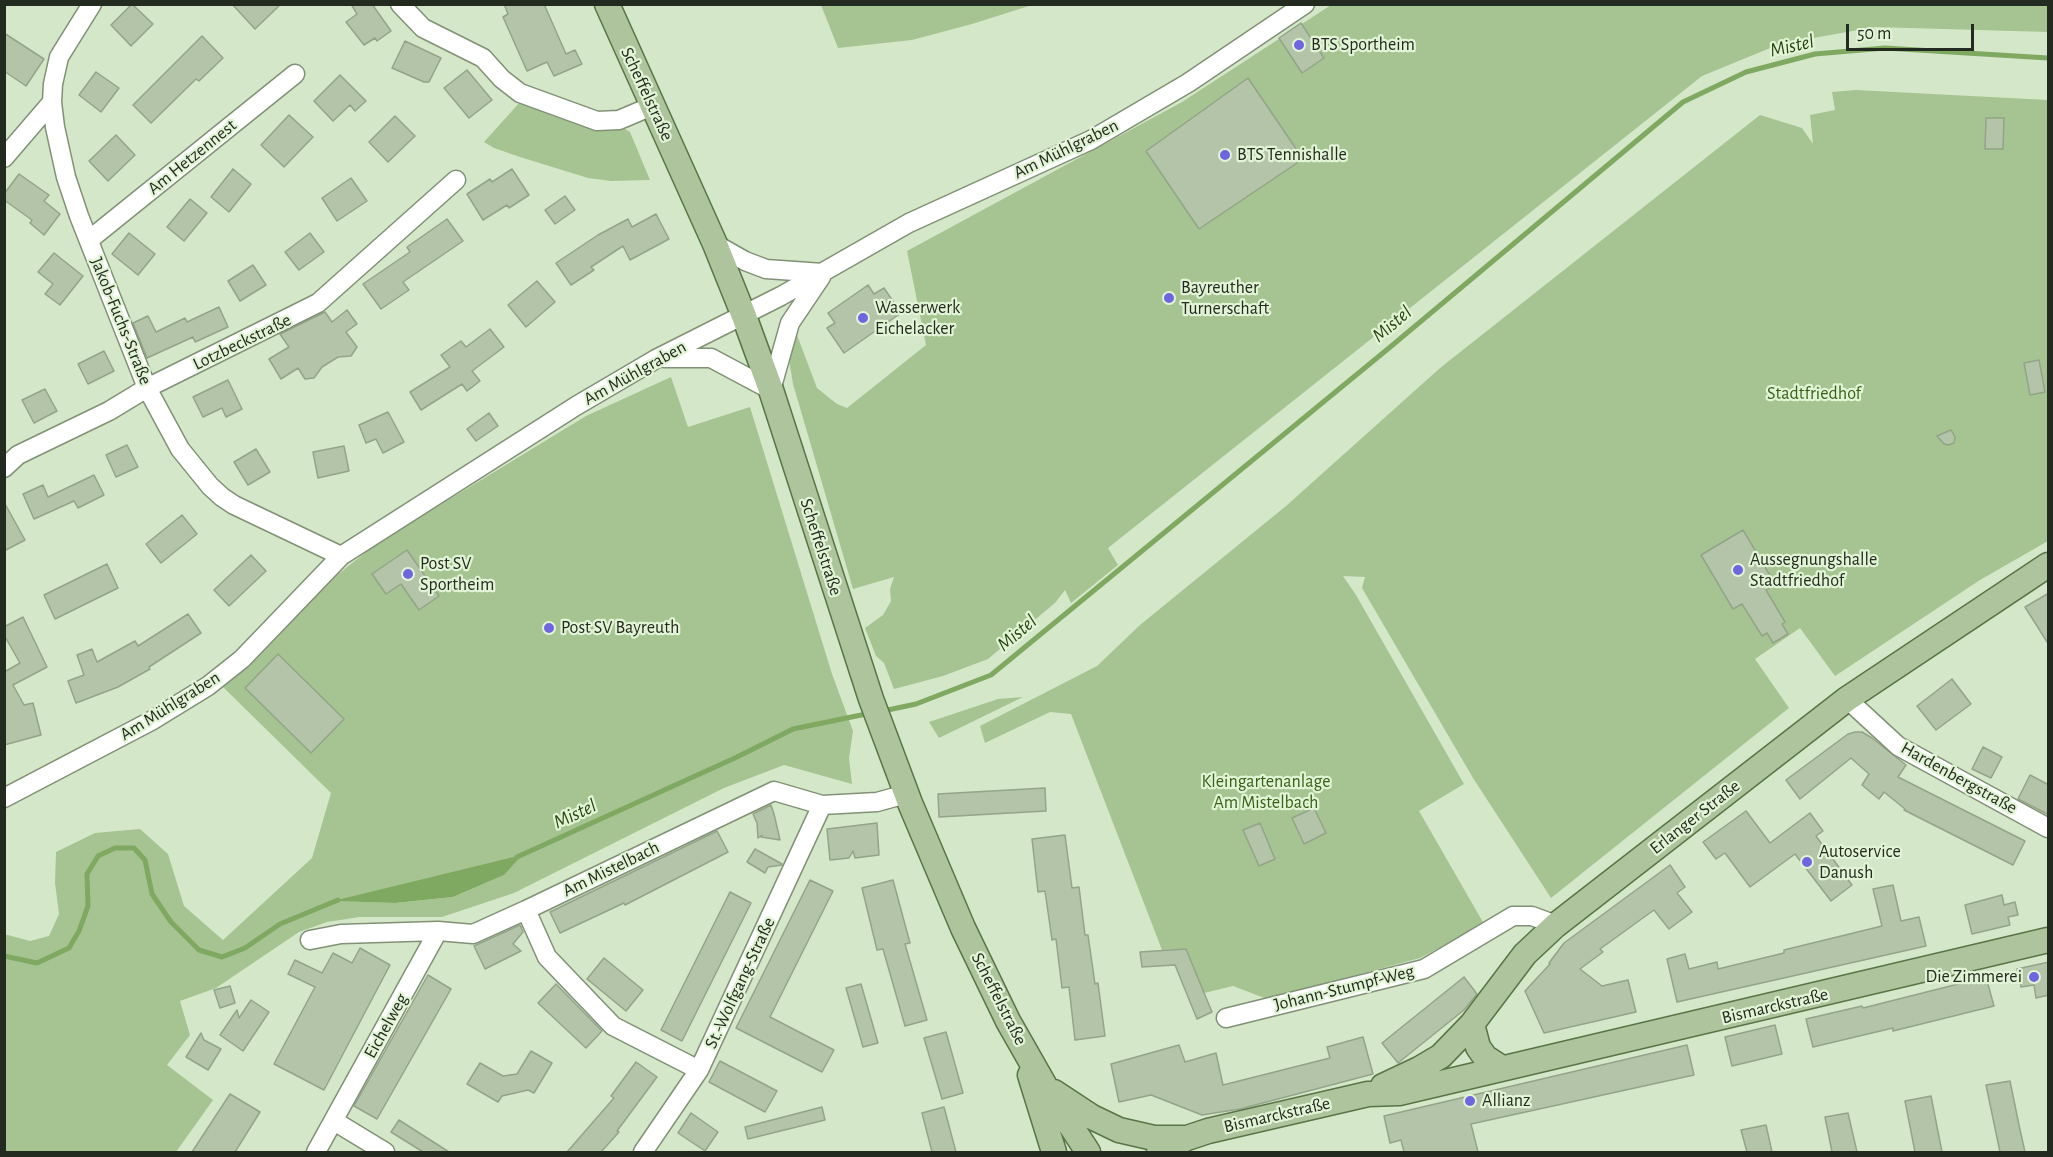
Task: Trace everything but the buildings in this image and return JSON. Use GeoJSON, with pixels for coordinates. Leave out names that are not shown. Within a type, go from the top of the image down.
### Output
{"type":"FeatureCollection","features":[{"type":"Feature","properties":{"kind":"main road","name":"Scheffelstraße"},"geometry":{"type":"LineString","coordinates":[[606,4],[715,244],[744,316],[771,390],[871,699],[906,794],[963,928],[1024,1050],[1088,1152]]}},
{"type":"Feature","properties":{"kind":"main road","name":"Erlanger Straße"},"geometry":{"type":"LineString","coordinates":[[1368,1094],[1436,1059],[1458,1040],[1525,954],[1556,925],[1847,699],[2049,565]]}},
{"type":"Feature","properties":{"kind":"main road","name":"Bismarckstraße"},"geometry":{"type":"LineString","coordinates":[[1187,1138],[1208,1131],[1368,1094],[1399,1093],[2049,940]]}},
{"type":"Feature","properties":{"kind":"main road"},"geometry":{"type":"LineString","coordinates":[[1472,1024],[1474,1036],[1482,1052],[1492,1064],[1502,1068]]}},
{"type":"Feature","properties":{"kind":"main road"},"geometry":{"type":"LineString","coordinates":[[1024,1050],[1034,1093],[1054,1152]]}},
{"type":"Feature","properties":{"kind":"main road"},"geometry":{"type":"LineString","coordinates":[[1045,1086],[1092,1118],[1119,1130],[1154,1138],[1187,1138]]}},
{"type":"Feature","properties":{"kind":"main road"},"geometry":{"type":"LineString","coordinates":[[1159,1152],[1187,1138]]}},
{"type":"Feature","properties":{"kind":"street","name":"Jakob-Fuchs-Straße"},"geometry":{"type":"LineString","coordinates":[[92,4],[59,57],[52,102],[57,137],[66,177],[147,388],[180,449],[222,497],[241,509],[341,556]]}},
{"type":"Feature","properties":{"kind":"street"},"geometry":{"type":"LineString","coordinates":[[400,4],[423,28],[483,58],[502,80],[520,93],[597,121],[619,120],[652,106]]}},
{"type":"Feature","properties":{"kind":"street","name":"Am Mühlgraben"},"geometry":{"type":"LineString","coordinates":[[4,798],[151,721],[208,686],[242,659],[341,556],[576,406],[656,359],[744,316],[824,273],[909,223],[1091,140],[1188,83],[1305,4]]}},
{"type":"Feature","properties":{"kind":"street","name":"Am Hetzennest"},"geometry":{"type":"LineString","coordinates":[[89,240],[295,74]]}},
{"type":"Feature","properties":{"kind":"street"},"geometry":{"type":"LineString","coordinates":[[4,158],[52,102]]}},
{"type":"Feature","properties":{"kind":"street","name":"Lotzbeckstraße"},"geometry":{"type":"LineString","coordinates":[[4,468],[18,455],[109,411],[147,388],[318,303],[456,180]]}},
{"type":"Feature","properties":{"kind":"street"},"geometry":{"type":"LineString","coordinates":[[715,244],[745,261],[766,269],[824,273]]}},
{"type":"Feature","properties":{"kind":"street"},"geometry":{"type":"LineString","coordinates":[[656,359],[711,358],[771,390],[790,323],[824,273]]}},
{"type":"Feature","properties":{"kind":"street","name":"Hardenbergstraße"},"geometry":{"type":"LineString","coordinates":[[1847,699],[1898,746],[2049,828]]}},
{"type":"Feature","properties":{"kind":"street","name":"Am Mistelbach"},"geometry":{"type":"LineString","coordinates":[[310,940],[341,934],[438,931],[473,934],[774,791],[822,805],[878,802],[906,794]]}},
{"type":"Feature","properties":{"kind":"street","name":"St.-Wolfgang-Straße"},"geometry":{"type":"LineString","coordinates":[[643,1152],[699,1070],[822,805]]}},
{"type":"Feature","properties":{"kind":"street"},"geometry":{"type":"LineString","coordinates":[[526,910],[547,957],[613,1026],[699,1070]]}},
{"type":"Feature","properties":{"kind":"street","name":"Johann-Stumpf-Weg"},"geometry":{"type":"LineString","coordinates":[[1226,1018],[1424,969],[1513,916],[1532,916],[1556,925]]}},
{"type":"Feature","properties":{"kind":"street","name":"Eichelweg"},"geometry":{"type":"LineString","coordinates":[[316,1152],[438,931]]}},
{"type":"Feature","properties":{"kind":"street"},"geometry":{"type":"LineString","coordinates":[[334,1121],[385,1152]]}},
{"type":"Feature","properties":{"kind":"green space"},"geometry":{"type":"Polygon","coordinates":[[[821,5],[1032,5],[912,40],[838,48],[821,5]]]}},
{"type":"Feature","properties":{"kind":"green space","name":"Bayreuther Turnerschaft"},"geometry":{"type":"Polygon","coordinates":[[[1331,5],[2048,5],[2048,32],[1875,27],[1780,44],[1702,76],[1108,548],[1118,565],[1071,603],[1065,590],[1055,603],[988,659],[943,676],[894,689],[884,663],[876,656],[865,628],[883,615],[891,601],[890,589],[894,577],[853,589],[793,384],[789,360],[792,344],[797,335],[817,388],[837,404],[847,408],[926,345],[907,251],[1182,102],[1331,5]]]}},
{"type":"Feature","properties":{"kind":"green space","name":"Stadtfriedhof"},"geometry":{"type":"Polygon","coordinates":[[[1856,90],[2048,100],[2048,541],[1980,580],[1835,676],[1800,628],[1755,659],[1789,708],[1551,898],[1473,778],[1362,588],[1365,577],[1343,576],[1464,784],[1419,811],[1484,924],[1420,958],[1267,999],[1233,986],[1204,993],[1186,949],[1162,950],[1071,714],[1050,712],[985,743],[980,726],[1097,666],[1140,625],[1286,506],[1440,368],[1760,115],[1802,128],[1813,144],[1810,115],[1835,110],[1832,92],[1856,90]]]}},
{"type":"Feature","properties":{"kind":"green space"},"geometry":{"type":"Polygon","coordinates":[[[520,102],[630,132],[650,180],[611,181],[588,178],[494,148],[484,142],[520,102]]]}},
{"type":"Feature","properties":{"kind":"green space","name":"Post SV Bayreuth"},"geometry":{"type":"Polygon","coordinates":[[[671,377],[688,427],[750,407],[832,674],[853,731],[849,758],[852,784],[784,765],[724,788],[514,893],[442,917],[360,917],[327,922],[299,932],[216,988],[180,1001],[190,1035],[167,1065],[213,1100],[176,1152],[5,1152],[4,934],[30,941],[49,936],[59,914],[55,883],[56,852],[95,833],[140,829],[168,854],[184,906],[223,940],[312,858],[331,793],[221,685],[327,583],[376,544],[586,416],[671,377]],[[504,875],[393,888],[336,901],[395,903],[453,897],[504,875]]]}},
{"type":"Feature","properties":{"kind":"green space"},"geometry":{"type":"Polygon","coordinates":[[[1023,697],[939,738],[929,722],[998,699],[1023,697]]]}},
{"type":"Feature","properties":{"kind":"shaded area"},"geometry":{"type":"Polygon","coordinates":[[[522,855],[504,875],[453,897],[395,903],[333,901],[522,855]]]}},
{"type":"Feature","properties":{"kind":"waterway","name":"Mistel"},"geometry":{"type":"LineString","coordinates":[[883,711],[916,704],[991,675],[1389,348],[1683,102],[1746,72],[1815,54],[1885,48],[2048,58]]}},
{"type":"Feature","properties":{"kind":"waterway","name":"Mistel"},"geometry":{"type":"LineString","coordinates":[[517,857],[737,757],[793,729],[871,713]]}},
{"type":"Feature","properties":{"kind":"waterway","name":"Mistel"},"geometry":{"type":"LineString","coordinates":[[4,956],[37,963],[69,948],[79,931],[88,906],[87,874],[98,856],[115,848],[134,848],[145,860],[152,894],[171,922],[199,950],[222,957],[245,948],[280,924],[338,900]]}},
{"type":"Feature","properties":{"kind":"place","name":"BTS Sportheim"},"geometry":{"type":"Point","coordinates":[1299,45]}},
{"type":"Feature","properties":{"kind":"place","name":"BTS Tennishalle"},"geometry":{"type":"Point","coordinates":[1225,155]}},
{"type":"Feature","properties":{"kind":"place","name":"Bayreuther Turnerschaft"},"geometry":{"type":"Point","coordinates":[1169,298]}},
{"type":"Feature","properties":{"kind":"place","name":"Wasserwerk Eichelacker"},"geometry":{"type":"Point","coordinates":[863,318]}},
{"type":"Feature","properties":{"kind":"place","name":"Aussegnungshalle Stadtfriedhof"},"geometry":{"type":"Point","coordinates":[1738,570]}},
{"type":"Feature","properties":{"kind":"place","name":"Post SV Sportheim"},"geometry":{"type":"Point","coordinates":[408,574]}},
{"type":"Feature","properties":{"kind":"place","name":"Post SV Bayreuth"},"geometry":{"type":"Point","coordinates":[549,628]}},
{"type":"Feature","properties":{"kind":"place","name":"Autoservice Danush"},"geometry":{"type":"Point","coordinates":[1807,862]}},
{"type":"Feature","properties":{"kind":"place","name":"Die Zimmerei"},"geometry":{"type":"Point","coordinates":[2034,977]}},
{"type":"Feature","properties":{"kind":"place","name":"Allianz"},"geometry":{"type":"Point","coordinates":[1470,1101]}},
{"type":"Feature","properties":{"kind":"park label","name":"Kleingartenanlage Am Mistelbach"},"geometry":{"type":"Point","coordinates":[1266,792]}}]}
